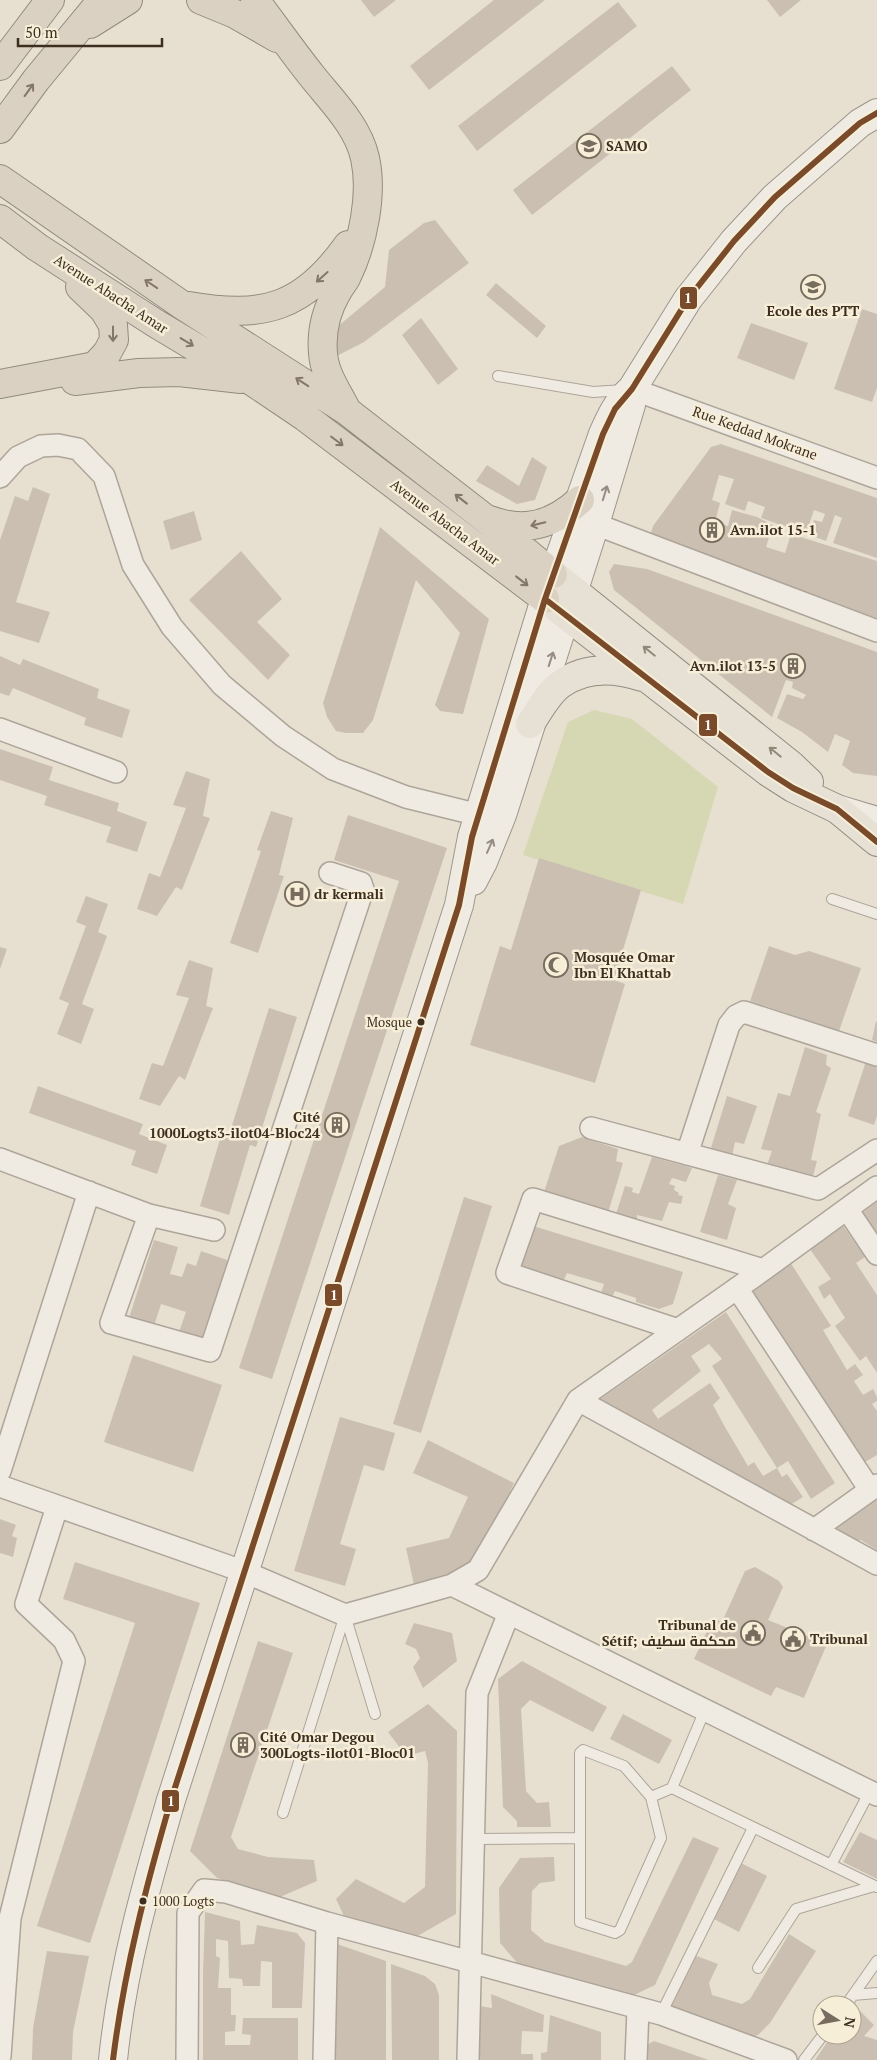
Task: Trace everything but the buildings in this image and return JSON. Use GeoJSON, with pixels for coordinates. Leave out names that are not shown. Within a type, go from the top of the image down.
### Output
{"type":"FeatureCollection","features":[{"type":"Feature","properties":{"kind":"highway"},"geometry":{"type":"LineString","coordinates":[[6,59],[40,0]]}},
{"type":"Feature","properties":{"kind":"highway"},"geometry":{"type":"LineString","coordinates":[[6,59],[50,0]]}},
{"type":"Feature","properties":{"kind":"highway"},"geometry":{"type":"LineString","coordinates":[[0,129],[102,0]]}},
{"type":"Feature","properties":{"kind":"highway"},"geometry":{"type":"LineString","coordinates":[[72,36],[112,8],[128,0]]}},
{"type":"Feature","properties":{"kind":"highway"},"geometry":{"type":"LineString","coordinates":[[200,0],[235,14],[286,43]]}},
{"type":"Feature","properties":{"kind":"highway"},"geometry":{"type":"LineString","coordinates":[[255,0],[353,129],[365,156],[369,184],[362,225],[354,258],[347,276],[327,313],[323,332],[323,355],[326,372],[347,411]]}},
{"type":"Feature","properties":{"kind":"highway"},"geometry":{"type":"LineString","coordinates":[[2,180],[182,305],[347,411],[486,519],[559,594]]}},
{"type":"Feature","properties":{"kind":"highway","name":"Avenue Abacha Amar"},"geometry":{"type":"LineString","coordinates":[[0,219],[37,247],[155,323],[250,380],[305,417],[408,494],[559,594]]}},
{"type":"Feature","properties":{"kind":"highway"},"geometry":{"type":"LineString","coordinates":[[182,305],[216,311],[248,311],[269,308],[286,301],[312,286],[331,269],[362,225]]}},
{"type":"Feature","properties":{"kind":"highway"},"geometry":{"type":"LineString","coordinates":[[0,384],[95,366],[107,354],[114,340],[113,326],[104,310],[37,247]]}},
{"type":"Feature","properties":{"kind":"highway"},"geometry":{"type":"LineString","coordinates":[[0,395],[88,379],[140,373],[178,372],[250,380]]}},
{"type":"Feature","properties":{"kind":"highway"},"geometry":{"type":"LineString","coordinates":[[486,519],[502,525],[536,526],[567,512],[580,500]]}},
{"type":"Feature","properties":{"kind":"main road"},"geometry":{"type":"LineString","coordinates":[[530,724],[580,500],[611,415],[622,398],[632,389],[688,299],[734,241],[775,197],[871,122]]}},
{"type":"Feature","properties":{"kind":"main road"},"geometry":{"type":"LineString","coordinates":[[490,815],[559,594],[595,524],[627,421],[632,402],[632,389]]}},
{"type":"Feature","properties":{"kind":"main road"},"geometry":{"type":"LineString","coordinates":[[559,594],[791,765],[837,809],[877,821]]}},
{"type":"Feature","properties":{"kind":"main road","name":"Avenue Abacha Amar"},"geometry":{"type":"LineString","coordinates":[[559,594],[650,680],[768,772],[793,788],[837,809],[877,842]]}},
{"type":"Feature","properties":{"kind":"main road"},"geometry":{"type":"LineString","coordinates":[[113,2060],[116,2024],[141,1902],[171,1800],[458,905],[466,859],[490,815],[530,724],[548,697],[560,684],[579,674],[602,670],[616,670],[650,680]]}},
{"type":"Feature","properties":{"kind":"street","name":"Rue Keddad Mokrane"},"geometry":{"type":"LineString","coordinates":[[632,389],[877,478]]}},
{"type":"Feature","properties":{"kind":"street"},"geometry":{"type":"LineString","coordinates":[[0,477],[18,457],[41,446],[78,449],[104,476],[133,566],[172,627],[222,685],[283,736],[333,769],[406,797],[490,815]]}},
{"type":"Feature","properties":{"kind":"street"},"geometry":{"type":"LineString","coordinates":[[595,524],[877,631]]}},
{"type":"Feature","properties":{"kind":"street"},"geometry":{"type":"LineString","coordinates":[[0,729],[116,772]]}},
{"type":"Feature","properties":{"kind":"street"},"geometry":{"type":"LineString","coordinates":[[149,1215],[111,1323],[210,1351],[363,889],[361,883],[330,873]]}},
{"type":"Feature","properties":{"kind":"street"},"geometry":{"type":"LineString","coordinates":[[687,1154],[729,1025],[736,1016],[744,1012],[877,1055]]}},
{"type":"Feature","properties":{"kind":"street"},"geometry":{"type":"LineString","coordinates":[[591,1128],[818,1189],[877,1150]]}},
{"type":"Feature","properties":{"kind":"street"},"geometry":{"type":"LineString","coordinates":[[0,1159],[149,1215],[214,1230]]}},
{"type":"Feature","properties":{"kind":"street"},"geometry":{"type":"LineString","coordinates":[[0,1486],[57,1508],[245,1572],[345,1615],[452,1585],[478,1570],[578,1400],[877,1187]]}},
{"type":"Feature","properties":{"kind":"street"},"geometry":{"type":"LineString","coordinates":[[0,1471],[89,1192]]}},
{"type":"Feature","properties":{"kind":"street"},"geometry":{"type":"LineString","coordinates":[[678,1330],[507,1273],[533,1198],[763,1270]]}},
{"type":"Feature","properties":{"kind":"street"},"geometry":{"type":"LineString","coordinates":[[846,1209],[877,1254]]}},
{"type":"Feature","properties":{"kind":"street"},"geometry":{"type":"LineString","coordinates":[[737,1288],[873,1487],[814,1530]]}},
{"type":"Feature","properties":{"kind":"street"},"geometry":{"type":"LineString","coordinates":[[578,1400],[877,1564]]}},
{"type":"Feature","properties":{"kind":"street"},"geometry":{"type":"LineString","coordinates":[[0,2056],[10,1918],[74,1662],[64,1640],[26,1604],[57,1508]]}},
{"type":"Feature","properties":{"kind":"street"},"geometry":{"type":"LineString","coordinates":[[452,1585],[874,1793]]}},
{"type":"Feature","properties":{"kind":"street"},"geometry":{"type":"LineString","coordinates":[[468,2060],[477,1693],[509,1613]]}},
{"type":"Feature","properties":{"kind":"street"},"geometry":{"type":"LineString","coordinates":[[187,2060],[188,1913],[204,1890],[226,1892],[327,1923],[661,2014],[774,2058]]}},
{"type":"Feature","properties":{"kind":"street"},"geometry":{"type":"LineString","coordinates":[[324,2060],[327,1923]]}},
{"type":"Feature","properties":{"kind":"street"},"geometry":{"type":"LineString","coordinates":[[636,2060],[638,2009]]}},
{"type":"Feature","properties":{"kind":"lane"},"geometry":{"type":"LineString","coordinates":[[498,376],[593,392],[632,389]]}},
{"type":"Feature","properties":{"kind":"lane"},"geometry":{"type":"LineString","coordinates":[[832,899],[877,914]]}},
{"type":"Feature","properties":{"kind":"lane"},"geometry":{"type":"LineString","coordinates":[[345,1615],[376,1714]]}},
{"type":"Feature","properties":{"kind":"lane"},"geometry":{"type":"LineString","coordinates":[[283,1813],[345,1615]]}},
{"type":"Feature","properties":{"kind":"lane"},"geometry":{"type":"LineString","coordinates":[[651,1797],[672,1788],[705,1710]]}},
{"type":"Feature","properties":{"kind":"lane"},"geometry":{"type":"LineString","coordinates":[[583,1750],[624,1766],[651,1797],[661,1838],[620,1930],[615,1933],[580,1922],[580,1752],[583,1750]]}},
{"type":"Feature","properties":{"kind":"lane"},"geometry":{"type":"LineString","coordinates":[[672,1788],[875,1887]]}},
{"type":"Feature","properties":{"kind":"lane"},"geometry":{"type":"LineString","coordinates":[[831,1865],[874,1793]]}},
{"type":"Feature","properties":{"kind":"lane"},"geometry":{"type":"LineString","coordinates":[[661,2014],[752,1828]]}},
{"type":"Feature","properties":{"kind":"lane"},"geometry":{"type":"LineString","coordinates":[[473,1839],[580,1838]]}},
{"type":"Feature","properties":{"kind":"lane"},"geometry":{"type":"LineString","coordinates":[[758,1968],[796,1909],[875,1887]]}},
{"type":"Feature","properties":{"kind":"lane"},"geometry":{"type":"LineString","coordinates":[[853,1995],[877,1961]]}},
{"type":"Feature","properties":{"kind":"lane"},"geometry":{"type":"LineString","coordinates":[[862,1995],[875,1995]]}},
{"type":"Feature","properties":{"kind":"lane"},"geometry":{"type":"LineString","coordinates":[[804,2060],[815,2045]]}},
{"type":"Feature","properties":{"kind":"green space"},"geometry":{"type":"Polygon","coordinates":[[[594,710],[632,719],[718,787],[683,904],[523,855],[568,722],[594,710]]]}},
{"type":"Feature","properties":{"kind":"transit line","name":"1"},"geometry":{"type":"LineString","coordinates":[[113,2060],[123,1994],[137,1929],[171,1800],[459,905],[472,837],[545,599],[603,434],[615,409],[632,389],[688,299],[734,241],[775,197],[860,123],[877,113]]}},
{"type":"Feature","properties":{"kind":"transit line","name":"1"},"geometry":{"type":"LineString","coordinates":[[545,599],[768,772],[793,788],[837,809],[877,842]]}},
{"type":"Feature","properties":{"kind":"place","name":"SAMO"},"geometry":{"type":"Point","coordinates":[589,146]}},
{"type":"Feature","properties":{"kind":"place","name":"Ecole des PTT"},"geometry":{"type":"Point","coordinates":[813,287]}},
{"type":"Feature","properties":{"kind":"place","name":"Avn.ilot 15-1"},"geometry":{"type":"Point","coordinates":[712,530]}},
{"type":"Feature","properties":{"kind":"place","name":"Avn.ilot 13-5"},"geometry":{"type":"Point","coordinates":[793,666]}},
{"type":"Feature","properties":{"kind":"place","name":"dr kermali"},"geometry":{"type":"Point","coordinates":[297,894]}},
{"type":"Feature","properties":{"kind":"place","name":"Mosquée Omar Ibn El Khattab"},"geometry":{"type":"Point","coordinates":[556,965]}},
{"type":"Feature","properties":{"kind":"place","name":"Mosque"},"geometry":{"type":"Point","coordinates":[421,1022]}},
{"type":"Feature","properties":{"kind":"place","name":"Cité 1000Logts3-ilot04-Bloc24"},"geometry":{"type":"Point","coordinates":[337,1125]}},
{"type":"Feature","properties":{"kind":"place","name":"Tribunal de Sétif; محكمة سطيف"},"geometry":{"type":"Point","coordinates":[753,1633]}},
{"type":"Feature","properties":{"kind":"place","name":"Tribunal"},"geometry":{"type":"Point","coordinates":[793,1639]}},
{"type":"Feature","properties":{"kind":"place","name":"Cité Omar Degou 300Logts-ilot01-Bloc01"},"geometry":{"type":"Point","coordinates":[243,1745]}},
{"type":"Feature","properties":{"kind":"place","name":"1000 Logts"},"geometry":{"type":"Point","coordinates":[143,1901]}}]}
